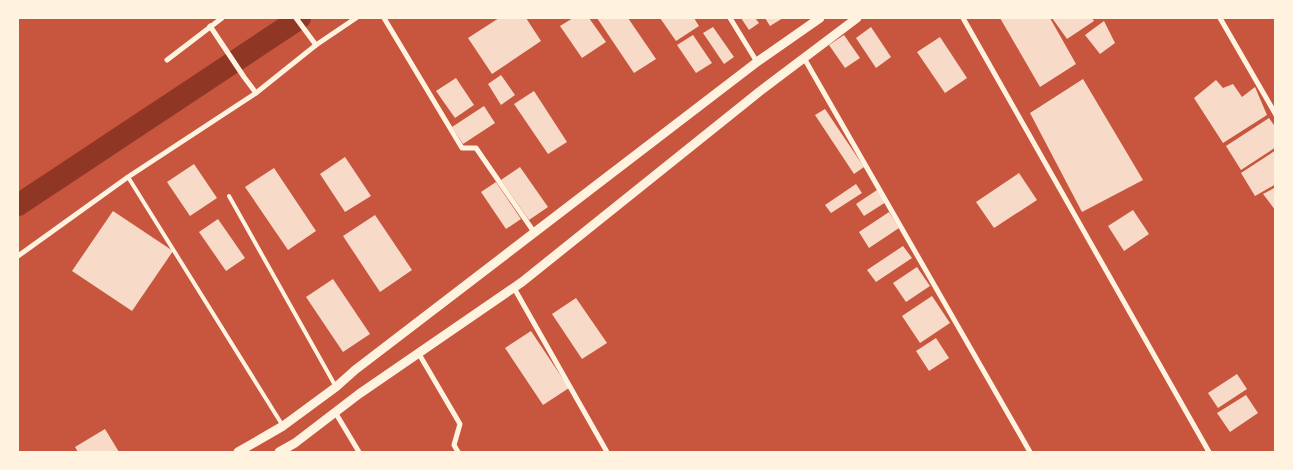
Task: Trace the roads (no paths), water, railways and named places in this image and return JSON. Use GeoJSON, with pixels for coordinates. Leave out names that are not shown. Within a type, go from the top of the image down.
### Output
{"type":"FeatureCollection","features":[{"type":"Feature","properties":{"kind":"street"},"geometry":{"type":"LineString","coordinates":[[167,60],[222,18]]}},
{"type":"Feature","properties":{"kind":"street"},"geometry":{"type":"LineString","coordinates":[[296,18],[316,45]]}},
{"type":"Feature","properties":{"kind":"street"},"geometry":{"type":"LineString","coordinates":[[18,256],[128,177],[256,93],[316,45],[356,18]]}},
{"type":"Feature","properties":{"kind":"street"},"geometry":{"type":"LineString","coordinates":[[384,18],[462,148],[476,148],[534,232]]}},
{"type":"Feature","properties":{"kind":"street"},"geometry":{"type":"LineString","coordinates":[[730,18],[757,62]]}},
{"type":"Feature","properties":{"kind":"street"},"geometry":{"type":"LineString","coordinates":[[238,452],[283,426],[757,62],[820,18]]}},
{"type":"Feature","properties":{"kind":"street"},"geometry":{"type":"LineString","coordinates":[[279,452],[295,443],[335,412],[522,282],[759,92],[857,18]]}},
{"type":"Feature","properties":{"kind":"street"},"geometry":{"type":"LineString","coordinates":[[963,18],[1209,452]]}},
{"type":"Feature","properties":{"kind":"street"},"geometry":{"type":"LineString","coordinates":[[1220,18],[1276,115]]}},
{"type":"Feature","properties":{"kind":"street"},"geometry":{"type":"LineString","coordinates":[[210,26],[256,93]]}},
{"type":"Feature","properties":{"kind":"street"},"geometry":{"type":"LineString","coordinates":[[804,58],[1030,452]]}},
{"type":"Feature","properties":{"kind":"street"},"geometry":{"type":"LineString","coordinates":[[514,288],[608,452]]}},
{"type":"Feature","properties":{"kind":"street"},"geometry":{"type":"LineString","coordinates":[[419,354],[460,424],[454,445],[458,452]]}},
{"type":"Feature","properties":{"kind":"street"},"geometry":{"type":"LineString","coordinates":[[335,412],[359,452]]}},
{"type":"Feature","properties":{"kind":"lane"},"geometry":{"type":"LineString","coordinates":[[128,177],[283,426]]}},
{"type":"Feature","properties":{"kind":"lane"},"geometry":{"type":"LineString","coordinates":[[230,196],[336,386]]}},
{"type":"Feature","properties":{"kind":"waterway"},"geometry":{"type":"LineString","coordinates":[[18,205],[300,18]]}}]}
